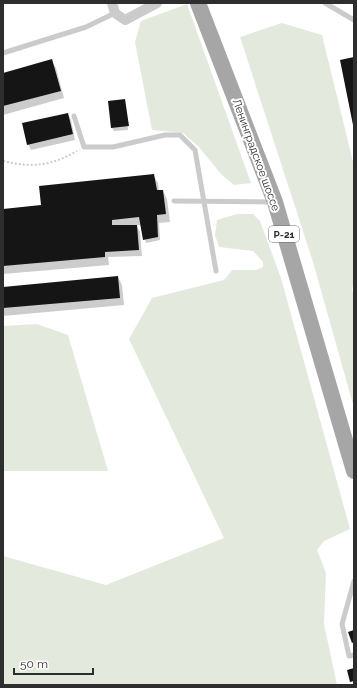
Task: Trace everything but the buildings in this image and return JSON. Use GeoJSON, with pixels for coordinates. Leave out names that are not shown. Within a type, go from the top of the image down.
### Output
{"type":"FeatureCollection","features":[{"type":"Feature","properties":{"kind":"main road","name":"Ленинградское шоссе"},"geometry":{"type":"LineString","coordinates":[[198,3],[275,202],[354,471]]}},
{"type":"Feature","properties":{"kind":"street"},"geometry":{"type":"LineString","coordinates":[[112,3],[115,13],[125,20],[158,3]]}},
{"type":"Feature","properties":{"kind":"lane"},"geometry":{"type":"LineString","coordinates":[[325,3],[354,20]]}},
{"type":"Feature","properties":{"kind":"lane"},"geometry":{"type":"LineString","coordinates":[[3,53],[86,27],[115,13]]}},
{"type":"Feature","properties":{"kind":"lane"},"geometry":{"type":"LineString","coordinates":[[74,116],[84,147],[113,147],[165,135],[180,135],[195,150],[216,271]]}},
{"type":"Feature","properties":{"kind":"lane"},"geometry":{"type":"LineString","coordinates":[[174,201],[275,202]]}},
{"type":"Feature","properties":{"kind":"lane"},"geometry":{"type":"LineString","coordinates":[[354,581],[342,624],[350,656],[354,655]]}},
{"type":"Feature","properties":{"kind":"path"},"geometry":{"type":"LineString","coordinates":[[3,161],[23,166],[44,165],[64,158],[84,147]]}},
{"type":"Feature","properties":{"kind":"shaded area"},"geometry":{"type":"Polygon","coordinates":[[[187,4],[251,183],[234,185],[221,174],[199,147],[183,133],[152,130],[135,42],[141,21],[187,4]]]}},
{"type":"Feature","properties":{"kind":"shaded area"},"geometry":{"type":"Polygon","coordinates":[[[282,23],[322,35],[354,166],[354,279],[352,290],[354,295],[354,408],[313,262],[240,37],[282,23]]]}},
{"type":"Feature","properties":{"kind":"shaded area"},"geometry":{"type":"Polygon","coordinates":[[[237,214],[253,214],[260,221],[281,278],[350,529],[324,541],[317,550],[326,573],[324,624],[337,685],[3,685],[3,556],[106,585],[224,538],[129,339],[152,298],[224,280],[232,270],[256,270],[263,267],[263,262],[253,251],[219,247],[215,235],[217,220],[237,214]]]}},
{"type":"Feature","properties":{"kind":"shaded area"},"geometry":{"type":"Polygon","coordinates":[[[37,324],[68,335],[108,471],[3,471],[3,326],[37,324]]]}}]}
